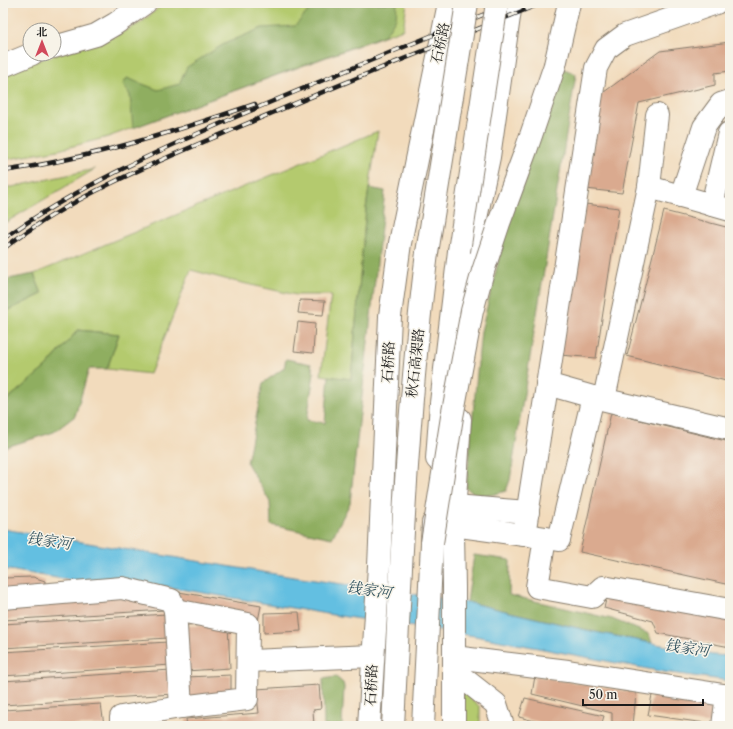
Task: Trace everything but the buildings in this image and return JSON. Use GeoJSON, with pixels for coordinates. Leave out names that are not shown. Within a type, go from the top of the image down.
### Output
{"type":"FeatureCollection","features":[{"type":"Feature","properties":{"kind":"main road"},"geometry":{"type":"LineString","coordinates":[[62,45],[96,34],[116,24],[145,3]]}},
{"type":"Feature","properties":{"kind":"main road","name":"石桥路"},"geometry":{"type":"LineString","coordinates":[[369,726],[379,566],[390,316],[400,242],[449,3]]}},
{"type":"Feature","properties":{"kind":"main road","name":"秋石高架路"},"geometry":{"type":"LineString","coordinates":[[393,726],[401,556],[411,406],[423,288],[467,3]]}},
{"type":"Feature","properties":{"kind":"main road"},"geometry":{"type":"LineString","coordinates":[[423,726],[440,402],[454,282],[497,3]]}},
{"type":"Feature","properties":{"kind":"main road"},"geometry":{"type":"LineString","coordinates":[[454,726],[454,515],[467,301],[475,223],[489,157],[511,3]]}},
{"type":"Feature","properties":{"kind":"main road"},"geometry":{"type":"LineString","coordinates":[[432,543],[452,417],[472,311],[483,271],[499,223],[555,65],[569,3]]}},
{"type":"Feature","properties":{"kind":"main road"},"geometry":{"type":"LineString","coordinates":[[716,3],[625,34],[606,49],[596,68],[528,512],[535,536],[537,587],[592,597],[603,587],[730,610]]}},
{"type":"Feature","properties":{"kind":"main road"},"geometry":{"type":"LineString","coordinates":[[3,66],[22,58]]}},
{"type":"Feature","properties":{"kind":"main road"},"geometry":{"type":"LineString","coordinates":[[681,196],[704,127],[721,104],[730,101]]}},
{"type":"Feature","properties":{"kind":"main road"},"geometry":{"type":"LineString","coordinates":[[454,515],[535,536],[559,540],[598,398],[649,186],[657,114]]}},
{"type":"Feature","properties":{"kind":"main road"},"geometry":{"type":"LineString","coordinates":[[649,186],[721,207],[729,133],[704,127]]}},
{"type":"Feature","properties":{"kind":"main road"},"geometry":{"type":"LineString","coordinates":[[547,384],[598,398],[730,429]]}},
{"type":"Feature","properties":{"kind":"main road"},"geometry":{"type":"LineString","coordinates":[[454,515],[528,512]]}},
{"type":"Feature","properties":{"kind":"main road"},"geometry":{"type":"LineString","coordinates":[[3,598],[122,588],[170,600],[175,610],[181,707]]}},
{"type":"Feature","properties":{"kind":"main road"},"geometry":{"type":"LineString","coordinates":[[121,726],[121,717],[247,698],[248,624],[175,610]]}},
{"type":"Feature","properties":{"kind":"main road"},"geometry":{"type":"LineString","coordinates":[[248,661],[373,648]]}},
{"type":"Feature","properties":{"kind":"main road"},"geometry":{"type":"LineString","coordinates":[[454,658],[568,671],[729,696],[723,726]]}},
{"type":"Feature","properties":{"kind":"main road"},"geometry":{"type":"LineString","coordinates":[[454,658],[496,704],[503,726]]}},
{"type":"Feature","properties":{"kind":"green space"},"geometry":{"type":"Polygon","coordinates":[[[164,3],[407,3],[403,29],[108,137],[58,150],[3,160],[3,77],[33,62],[62,62],[62,53],[113,37],[142,22],[164,3]]]}},
{"type":"Feature","properties":{"kind":"green space"},"geometry":{"type":"Polygon","coordinates":[[[310,3],[397,3],[396,18],[385,35],[133,128],[130,95],[123,84],[127,78],[158,90],[179,84],[187,67],[224,44],[262,28],[295,26],[310,9],[310,3]]]}},
{"type":"Feature","properties":{"kind":"green space"},"geometry":{"type":"Polygon","coordinates":[[[555,65],[576,74],[510,480],[506,491],[491,495],[476,495],[466,488],[481,331],[526,150],[555,65]]]}},
{"type":"Feature","properties":{"kind":"green space"},"geometry":{"type":"Polygon","coordinates":[[[378,131],[366,209],[351,380],[321,375],[331,295],[296,295],[191,270],[150,374],[107,369],[119,334],[78,330],[46,367],[3,403],[3,313],[42,294],[34,274],[378,131]]]}},
{"type":"Feature","properties":{"kind":"green space"},"geometry":{"type":"Polygon","coordinates":[[[95,169],[3,224],[3,187],[12,187],[95,169]]]}},
{"type":"Feature","properties":{"kind":"green space"},"geometry":{"type":"Polygon","coordinates":[[[369,188],[385,191],[350,503],[332,538],[271,525],[270,502],[247,463],[263,383],[284,368],[286,359],[311,364],[314,373],[307,420],[325,423],[329,376],[351,379],[369,188]]]}},
{"type":"Feature","properties":{"kind":"green space"},"geometry":{"type":"Polygon","coordinates":[[[34,274],[42,294],[3,313],[3,280],[34,274]]]}},
{"type":"Feature","properties":{"kind":"green space"},"geometry":{"type":"Polygon","coordinates":[[[78,330],[119,334],[107,369],[89,369],[75,416],[54,432],[3,448],[3,403],[46,367],[78,330]]]}},
{"type":"Feature","properties":{"kind":"green space"},"geometry":{"type":"Polygon","coordinates":[[[474,555],[510,560],[509,595],[612,619],[649,634],[652,643],[595,632],[467,602],[474,555]]]}},
{"type":"Feature","properties":{"kind":"green space"},"geometry":{"type":"Polygon","coordinates":[[[336,677],[343,683],[344,687],[342,726],[324,726],[323,679],[336,677]]]}},
{"type":"Feature","properties":{"kind":"green space"},"geometry":{"type":"Polygon","coordinates":[[[463,691],[480,707],[480,726],[462,726],[463,691]]]}},
{"type":"Feature","properties":{"kind":"water","name":"钱家河"},"geometry":{"type":"Polygon","coordinates":[[[3,529],[287,576],[467,602],[595,632],[713,655],[730,656],[730,681],[664,672],[475,636],[333,615],[127,580],[99,585],[3,569],[3,529]]]}},
{"type":"Feature","properties":{"kind":"railway"},"geometry":{"type":"LineString","coordinates":[[3,239],[58,203],[147,157],[306,87],[512,3]]}},
{"type":"Feature","properties":{"kind":"railway"},"geometry":{"type":"LineString","coordinates":[[3,249],[58,212],[117,180],[147,166],[315,95],[542,3]]}},
{"type":"Feature","properties":{"kind":"railway"},"geometry":{"type":"LineString","coordinates":[[3,171],[35,166],[130,144],[255,104]]}}]}
